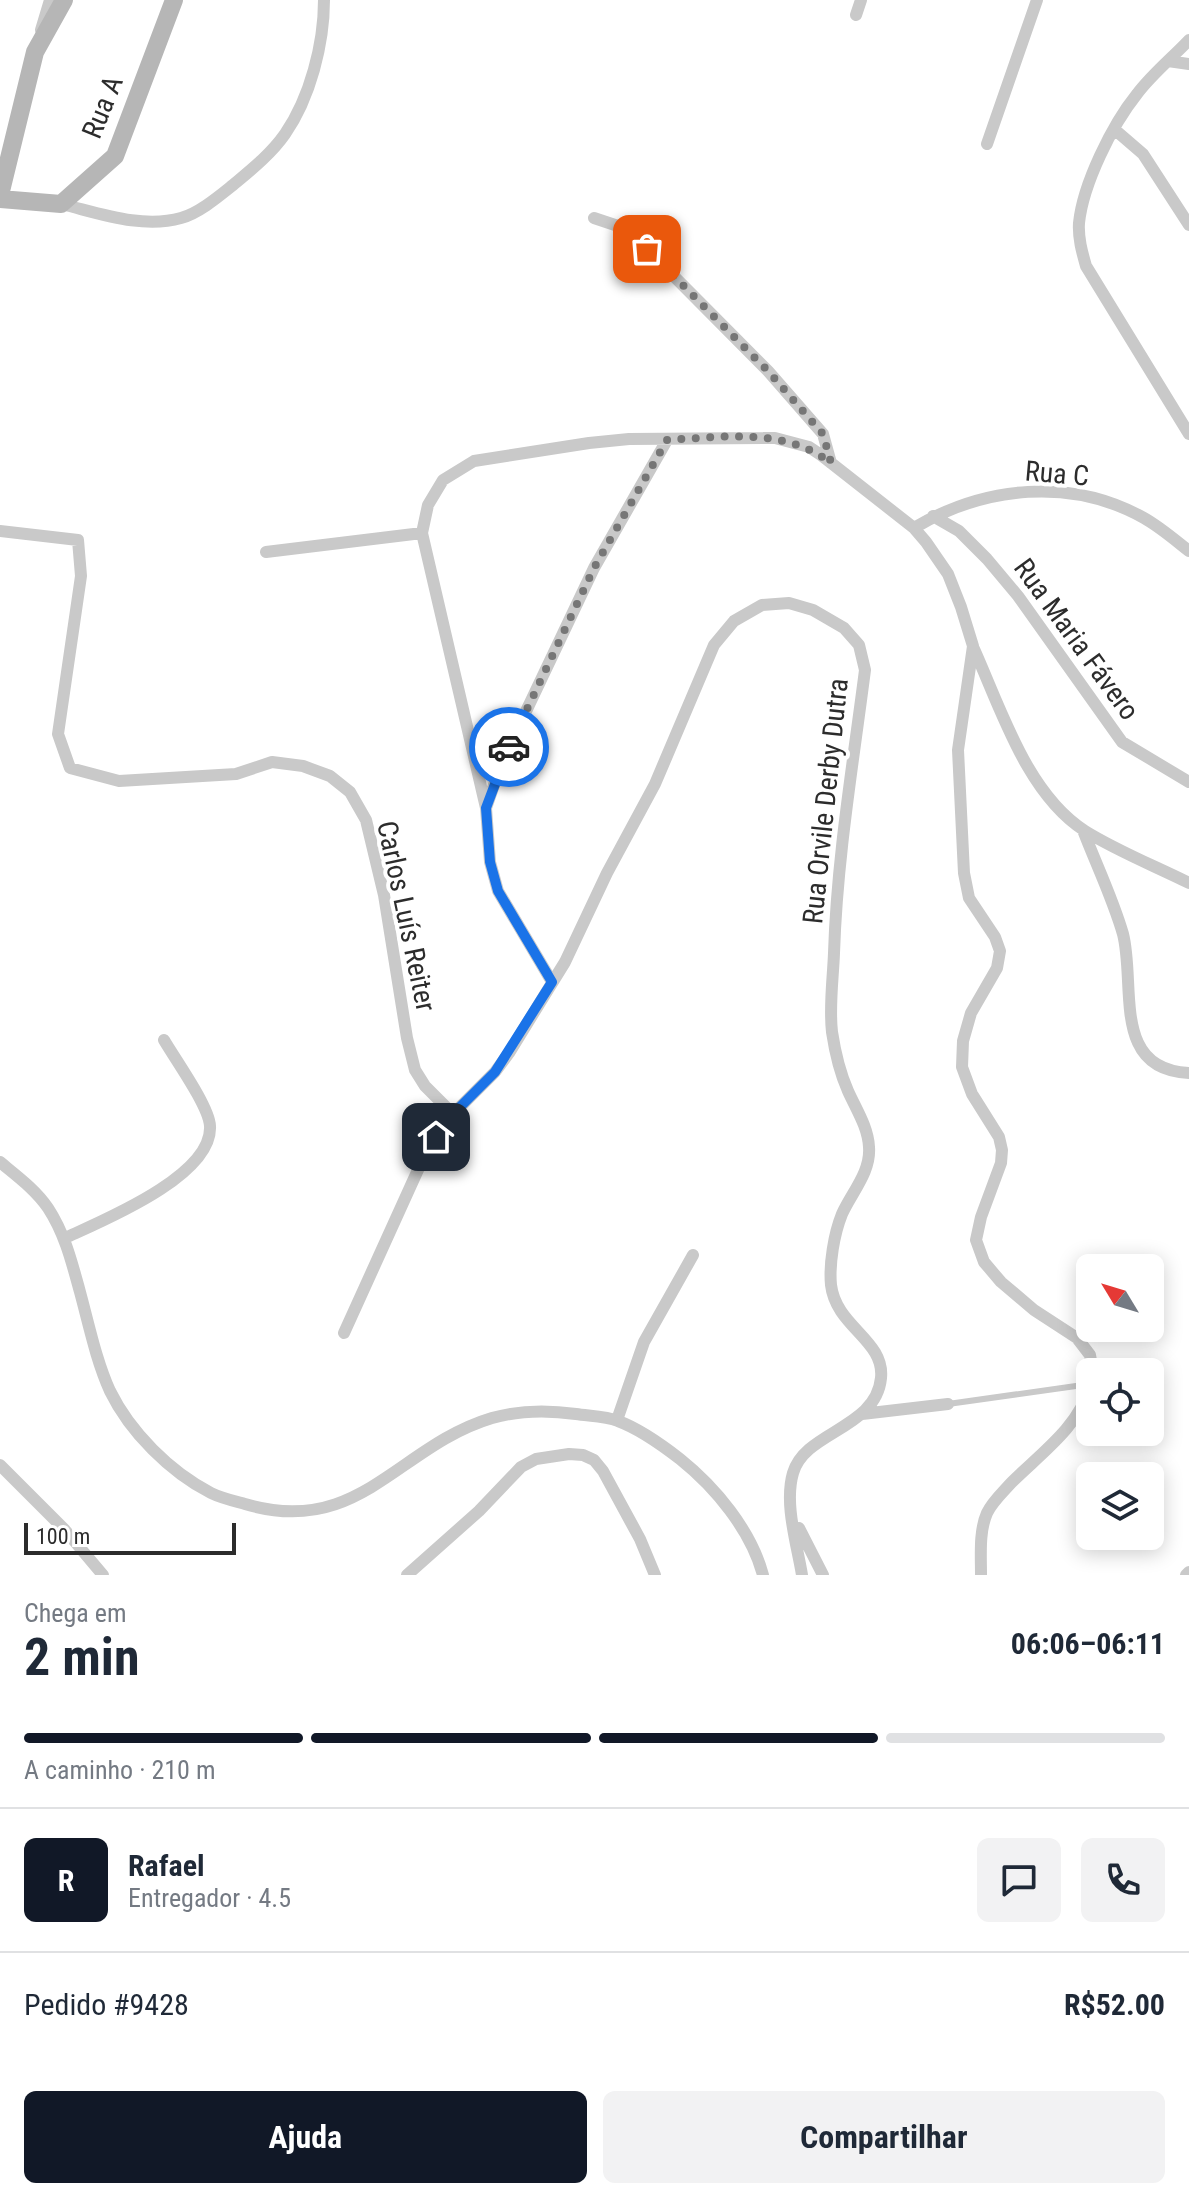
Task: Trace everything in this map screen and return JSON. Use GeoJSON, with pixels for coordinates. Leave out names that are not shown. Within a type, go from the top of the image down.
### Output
{"type":"FeatureCollection","features":[{"type":"Feature","properties":{"kind":"main road"},"geometry":{"type":"LineString","coordinates":[[61,204],[0,197],[35,52],[64,0]]}},
{"type":"Feature","properties":{"kind":"main road","name":"Rua A"},"geometry":{"type":"LineString","coordinates":[[61,204],[115,156],[174,0]]}},
{"type":"Feature","properties":{"kind":"street"},"geometry":{"type":"LineString","coordinates":[[35,52],[50,0]]}},
{"type":"Feature","properties":{"kind":"street"},"geometry":{"type":"LineString","coordinates":[[61,204],[148,222],[183,218],[217,198],[271,151],[286,132],[301,104],[311,73],[321,35],[324,0]]}},
{"type":"Feature","properties":{"kind":"street"},"geometry":{"type":"LineString","coordinates":[[856,15],[861,0]]}},
{"type":"Feature","properties":{"kind":"street"},"geometry":{"type":"LineString","coordinates":[[987,144],[1037,0]]}},
{"type":"Feature","properties":{"kind":"street"},"geometry":{"type":"LineString","coordinates":[[1189,40],[1135,96],[1114,129],[1084,199],[1079,224],[1080,245],[1086,266],[1189,434]]}},
{"type":"Feature","properties":{"kind":"street"},"geometry":{"type":"LineString","coordinates":[[1168,61],[1189,64]]}},
{"type":"Feature","properties":{"kind":"street"},"geometry":{"type":"LineString","coordinates":[[1114,129],[1143,154],[1189,225]]}},
{"type":"Feature","properties":{"kind":"street"},"geometry":{"type":"LineString","coordinates":[[594,218],[627,229],[768,371],[823,434],[831,463]]}},
{"type":"Feature","properties":{"kind":"street"},"geometry":{"type":"LineString","coordinates":[[552,982],[498,891],[490,862],[486,808],[422,533],[428,505],[443,480],[474,461],[589,443],[775,438],[809,447],[831,463],[914,528],[948,574],[973,646],[1034,777],[1049,798],[1083,830],[1189,883]]}},
{"type":"Feature","properties":{"kind":"street"},"geometry":{"type":"LineString","coordinates":[[486,808],[502,762],[594,568],[667,440]]}},
{"type":"Feature","properties":{"kind":"street","name":"Rua C"},"geometry":{"type":"LineString","coordinates":[[914,528],[960,505],[1003,493],[1077,492],[1144,518],[1189,551]]}},
{"type":"Feature","properties":{"kind":"street","name":"Rua Maria Fávero"},"geometry":{"type":"LineString","coordinates":[[933,516],[959,531],[995,568],[1122,742],[1189,782]]}},
{"type":"Feature","properties":{"kind":"street","name":"Carlos Luís Reiter"},"geometry":{"type":"LineString","coordinates":[[0,531],[78,540],[81,576],[58,734],[70,768],[119,781],[236,774],[272,762],[303,766],[330,776],[350,792],[366,820],[384,895],[415,1070],[425,1086],[453,1114]]}},
{"type":"Feature","properties":{"kind":"street"},"geometry":{"type":"LineString","coordinates":[[266,552],[422,533]]}},
{"type":"Feature","properties":{"kind":"street","name":"Rua Orvile Derby Dutra"},"geometry":{"type":"LineString","coordinates":[[344,1333],[422,1161],[453,1114],[495,1072],[578,938],[607,873],[655,784],[714,645],[734,621],[762,605],[789,603],[813,610],[844,628],[859,645],[865,670],[835,911],[832,1030],[846,1088],[865,1127],[869,1148],[865,1173],[842,1214],[835,1237],[831,1285],[837,1306],[879,1357],[881,1376],[878,1394],[862,1414],[802,1457],[794,1470],[791,1486],[793,1517],[802,1575]]}},
{"type":"Feature","properties":{"kind":"street"},"geometry":{"type":"LineString","coordinates":[[973,646],[958,750],[964,873],[969,898],[995,937],[1000,951],[997,968],[971,1013],[963,1041],[962,1067],[972,1094],[999,1137],[1002,1150],[1001,1163],[976,1240],[984,1262],[1001,1282],[1034,1310],[1077,1338],[1091,1358]]}},
{"type":"Feature","properties":{"kind":"street"},"geometry":{"type":"LineString","coordinates":[[1083,830],[1122,932],[1127,954],[1130,1013],[1136,1040],[1146,1057],[1159,1067],[1189,1073]]}},
{"type":"Feature","properties":{"kind":"street"},"geometry":{"type":"LineString","coordinates":[[65,1238],[132,1207],[166,1187],[197,1157],[208,1141],[210,1127],[206,1111],[164,1040]]}},
{"type":"Feature","properties":{"kind":"street"},"geometry":{"type":"LineString","coordinates":[[0,1162],[39,1197],[65,1238],[97,1354],[110,1390],[126,1417],[152,1448],[194,1483],[214,1495],[269,1511],[323,1508],[345,1503],[366,1493],[446,1438],[490,1419],[516,1413],[551,1411],[617,1420],[669,1450],[698,1473],[723,1501],[748,1539],[763,1575]]}},
{"type":"Feature","properties":{"kind":"street"},"geometry":{"type":"LineString","coordinates":[[617,1420],[644,1342],[693,1255]]}},
{"type":"Feature","properties":{"kind":"street"},"geometry":{"type":"LineString","coordinates":[[862,1414],[948,1404]]}},
{"type":"Feature","properties":{"kind":"street"},"geometry":{"type":"LineString","coordinates":[[981,1575],[981,1536],[987,1512],[1001,1494],[1066,1431],[1076,1416]]}},
{"type":"Feature","properties":{"kind":"street"},"geometry":{"type":"LineString","coordinates":[[407,1575],[479,1511],[521,1467],[536,1459],[569,1454],[594,1460],[603,1471],[640,1539],[655,1575]]}},
{"type":"Feature","properties":{"kind":"street"},"geometry":{"type":"LineString","coordinates":[[0,1465],[65,1530],[103,1575]]}},
{"type":"Feature","properties":{"kind":"street","name":"Rua Orvile Derby Dutra"},"geometry":{"type":"LineString","coordinates":[[793,1517],[823,1575]]}},
{"type":"Feature","properties":{"kind":"lane"},"geometry":{"type":"LineString","coordinates":[[948,1404],[1076,1388]]}},
{"type":"Feature","properties":{"kind":"way so far"},"geometry":{"type":"LineString","coordinates":[[509,747],[594,568],[667,440],[775,438],[809,447],[831,463],[823,434],[768,371],[647,249]]}},
{"type":"Feature","properties":{"kind":"route"},"geometry":{"type":"LineString","coordinates":[[436,1137],[453,1114],[495,1072],[552,982],[498,891],[490,862],[486,808],[509,747]]}}]}
